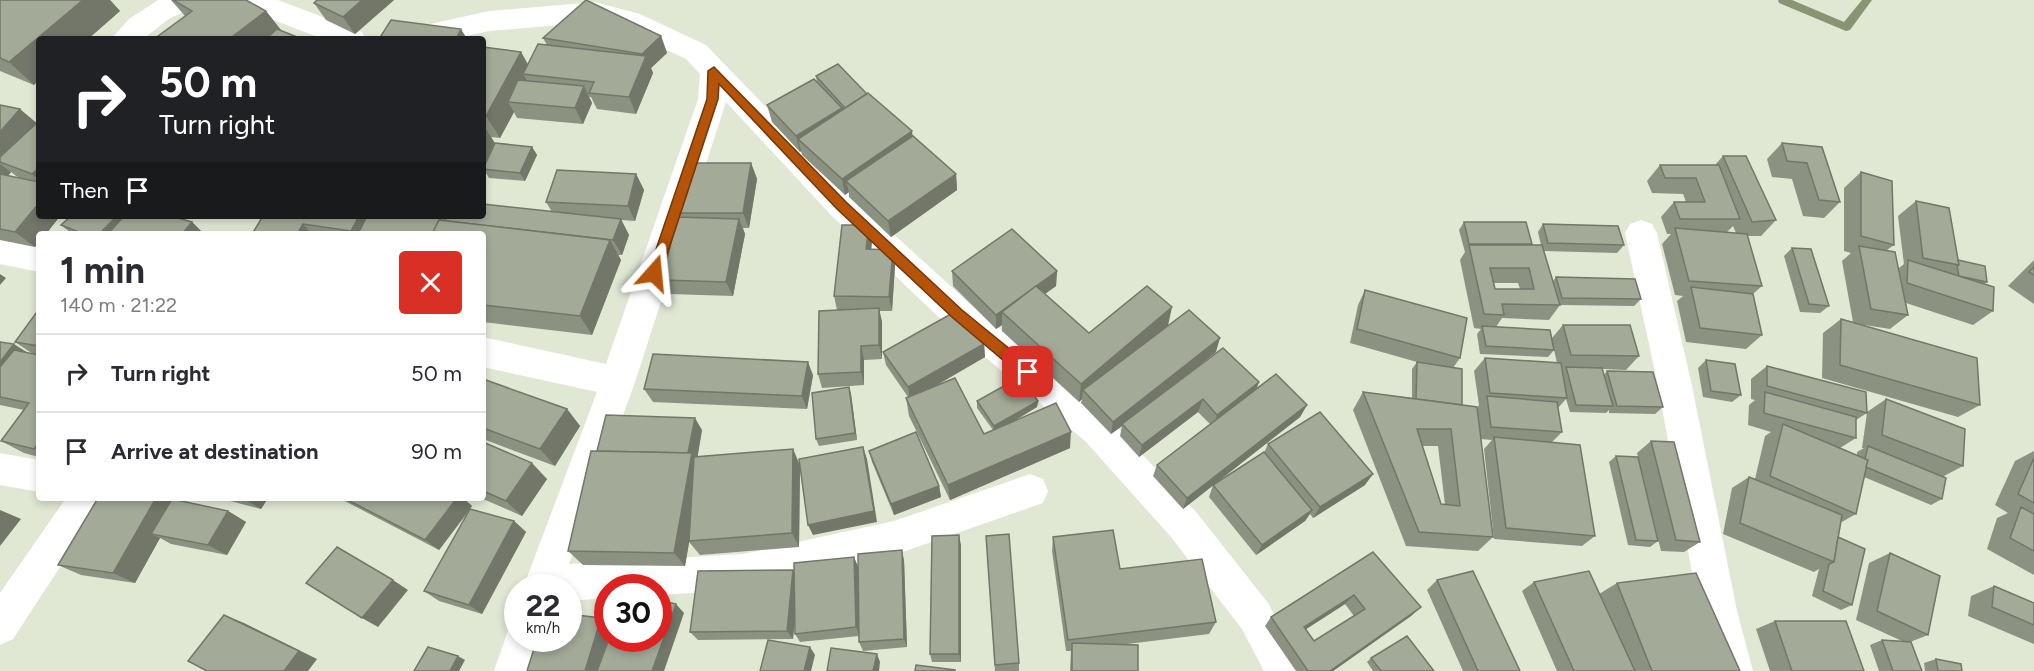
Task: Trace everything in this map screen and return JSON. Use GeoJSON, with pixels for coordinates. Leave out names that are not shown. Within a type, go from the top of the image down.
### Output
{"type":"FeatureCollection","features":[{"type":"Feature","properties":{"kind":"street"},"geometry":{"type":"LineString","coordinates":[[128,36],[146,19],[170,5],[186,0]]}},
{"type":"Feature","properties":{"kind":"street"},"geometry":{"type":"LineString","coordinates":[[250,0],[344,36]]}},
{"type":"Feature","properties":{"kind":"street"},"geometry":{"type":"LineString","coordinates":[[422,36],[489,21],[595,12],[630,21],[696,52],[841,205],[957,314],[1098,431],[1184,525],[1255,616],[1285,671]]}},
{"type":"Feature","properties":{"kind":"street"},"geometry":{"type":"LineString","coordinates":[[546,574],[618,382],[712,99],[714,71]]}},
{"type":"Feature","properties":{"kind":"street"},"geometry":{"type":"LineString","coordinates":[[1641,233],[1675,386],[1718,611],[1734,671]]}},
{"type":"Feature","properties":{"kind":"street"},"geometry":{"type":"LineString","coordinates":[[0,251],[36,258]]}},
{"type":"Feature","properties":{"kind":"street"},"geometry":{"type":"LineString","coordinates":[[486,353],[618,382]]}},
{"type":"Feature","properties":{"kind":"street"},"geometry":{"type":"LineString","coordinates":[[0,469],[36,475]]}},
{"type":"Feature","properties":{"kind":"street"},"geometry":{"type":"LineString","coordinates":[[582,583],[743,572],[894,538],[1030,491]]}},
{"type":"Feature","properties":{"kind":"street"},"geometry":{"type":"LineString","coordinates":[[0,626],[85,501]]}},
{"type":"Feature","properties":{"kind":"street"},"geometry":{"type":"LineString","coordinates":[[513,671],[520,652]]}},
{"type":"Feature","properties":{"kind":"building"},"geometry":{"type":"Polygon","coordinates":[[[0,0],[83,0],[40,36],[36,36],[36,39],[9,62],[0,58],[0,0]]]}},
{"type":"Feature","properties":{"kind":"building"},"geometry":{"type":"Polygon","coordinates":[[[173,0],[246,0],[266,11],[233,36],[158,36],[192,11],[173,0]]]}},
{"type":"Feature","properties":{"kind":"building"},"geometry":{"type":"Polygon","coordinates":[[[317,0],[362,0],[343,17],[314,3],[317,0]]]}},
{"type":"Feature","properties":{"kind":"building"},"geometry":{"type":"Polygon","coordinates":[[[586,0],[661,36],[642,54],[543,38],[586,0]]]}},
{"type":"Feature","properties":{"kind":"building"},"geometry":{"type":"Polygon","coordinates":[[[391,20],[461,29],[458,36],[381,36],[391,20]]]}},
{"type":"Feature","properties":{"kind":"building"},"geometry":{"type":"Polygon","coordinates":[[[277,29],[294,36],[269,36],[277,29]]]}},
{"type":"Feature","properties":{"kind":"building"},"geometry":{"type":"Polygon","coordinates":[[[538,44],[646,56],[629,97],[589,93],[594,82],[523,74],[538,44]]]}},
{"type":"Feature","properties":{"kind":"building"},"geometry":{"type":"Polygon","coordinates":[[[486,47],[521,52],[486,116],[486,47]]]}},
{"type":"Feature","properties":{"kind":"building"},"geometry":{"type":"Polygon","coordinates":[[[838,64],[867,94],[845,108],[816,76],[838,64]]]}},
{"type":"Feature","properties":{"kind":"building"},"geometry":{"type":"Polygon","coordinates":[[[814,79],[842,108],[796,136],[767,105],[814,79]]]}},
{"type":"Feature","properties":{"kind":"building"},"geometry":{"type":"Polygon","coordinates":[[[518,80],[584,86],[575,108],[508,102],[518,80]]]}},
{"type":"Feature","properties":{"kind":"building"},"geometry":{"type":"Polygon","coordinates":[[[868,93],[912,131],[842,179],[798,139],[868,93]]]}},
{"type":"Feature","properties":{"kind":"building"},"geometry":{"type":"Polygon","coordinates":[[[0,105],[20,109],[0,132],[0,105]]]}},
{"type":"Feature","properties":{"kind":"building"},"geometry":{"type":"Polygon","coordinates":[[[36,124],[36,171],[32,174],[0,162],[0,157],[36,124]]]}},
{"type":"Feature","properties":{"kind":"building"},"geometry":{"type":"Polygon","coordinates":[[[913,136],[956,174],[888,221],[846,181],[913,136]]]}},
{"type":"Feature","properties":{"kind":"building"},"geometry":{"type":"Polygon","coordinates":[[[495,143],[532,147],[520,173],[486,169],[486,162],[495,143]]]}},
{"type":"Feature","properties":{"kind":"building"},"geometry":{"type":"Polygon","coordinates":[[[1782,143],[1822,147],[1840,202],[1819,200],[1807,163],[1787,161],[1782,143]]]}},
{"type":"Feature","properties":{"kind":"building"},"geometry":{"type":"Polygon","coordinates":[[[1723,156],[1746,156],[1776,220],[1752,222],[1723,156]]]}},
{"type":"Feature","properties":{"kind":"building"},"geometry":{"type":"Polygon","coordinates":[[[689,163],[751,163],[743,213],[679,213],[689,163]]]}},
{"type":"Feature","properties":{"kind":"building"},"geometry":{"type":"Polygon","coordinates":[[[1660,165],[1719,165],[1740,219],[1680,219],[1674,202],[1705,202],[1696,178],[1665,178],[1660,165]]]}},
{"type":"Feature","properties":{"kind":"building"},"geometry":{"type":"Polygon","coordinates":[[[557,170],[636,174],[628,206],[546,202],[557,170]]]}},
{"type":"Feature","properties":{"kind":"building"},"geometry":{"type":"Polygon","coordinates":[[[1861,172],[1892,181],[1894,245],[1861,236],[1861,172]]]}},
{"type":"Feature","properties":{"kind":"building"},"geometry":{"type":"Polygon","coordinates":[[[0,174],[36,181],[36,207],[15,232],[0,229],[0,174]]]}},
{"type":"Feature","properties":{"kind":"building"},"geometry":{"type":"Polygon","coordinates":[[[1916,201],[1949,208],[1959,265],[1923,258],[1916,201]]]}},
{"type":"Feature","properties":{"kind":"building"},"geometry":{"type":"Polygon","coordinates":[[[486,204],[621,219],[613,240],[445,221],[446,219],[486,219],[486,204]]]}},
{"type":"Feature","properties":{"kind":"building"},"geometry":{"type":"Polygon","coordinates":[[[677,217],[739,219],[726,282],[662,280],[677,217]]]}},
{"type":"Feature","properties":{"kind":"building"},"geometry":{"type":"Polygon","coordinates":[[[68,219],[114,219],[102,231],[76,231],[61,225],[68,219]]]}},
{"type":"Feature","properties":{"kind":"building"},"geometry":{"type":"Polygon","coordinates":[[[121,219],[182,219],[192,222],[184,231],[111,231],[121,219]]]}},
{"type":"Feature","properties":{"kind":"building"},"geometry":{"type":"Polygon","coordinates":[[[261,219],[357,219],[351,231],[303,224],[299,231],[254,231],[261,219]]]}},
{"type":"Feature","properties":{"kind":"building"},"geometry":{"type":"Polygon","coordinates":[[[366,219],[441,219],[434,231],[360,231],[366,219]]]}},
{"type":"Feature","properties":{"kind":"building"},"geometry":{"type":"Polygon","coordinates":[[[439,220],[610,240],[580,316],[486,305],[486,231],[434,231],[439,220]]]}},
{"type":"Feature","properties":{"kind":"building"},"geometry":{"type":"Polygon","coordinates":[[[1464,222],[1526,222],[1532,244],[1469,244],[1464,222]]]}},
{"type":"Feature","properties":{"kind":"building"},"geometry":{"type":"Polygon","coordinates":[[[1543,224],[1618,226],[1624,245],[1548,243],[1543,224]]]}},
{"type":"Feature","properties":{"kind":"building"},"geometry":{"type":"Polygon","coordinates":[[[842,225],[869,225],[866,249],[893,250],[889,297],[834,296],[842,225]]]}},
{"type":"Feature","properties":{"kind":"building"},"geometry":{"type":"Polygon","coordinates":[[[1675,228],[1747,234],[1762,286],[1689,281],[1675,228]]]}},
{"type":"Feature","properties":{"kind":"building"},"geometry":{"type":"Polygon","coordinates":[[[1012,229],[1057,271],[996,315],[952,271],[1012,229]]]}},
{"type":"Feature","properties":{"kind":"building"},"geometry":{"type":"Polygon","coordinates":[[[1469,245],[1542,245],[1560,305],[1502,304],[1504,315],[1484,314],[1469,245]],[[1490,268],[1495,289],[1534,289],[1529,268],[1490,268]]]}},
{"type":"Feature","properties":{"kind":"building"},"geometry":{"type":"Polygon","coordinates":[[[1859,246],[1895,252],[1908,315],[1871,309],[1859,246]]]}},
{"type":"Feature","properties":{"kind":"building"},"geometry":{"type":"Polygon","coordinates":[[[1792,248],[1811,249],[1829,306],[1809,304],[1792,248]]]}},
{"type":"Feature","properties":{"kind":"building"},"geometry":{"type":"Polygon","coordinates":[[[1908,260],[1994,287],[1993,311],[1907,283],[1908,260]]]}},
{"type":"Feature","properties":{"kind":"building"},"geometry":{"type":"Polygon","coordinates":[[[1958,260],[1985,266],[1987,282],[1959,276],[1958,260]]]}},
{"type":"Feature","properties":{"kind":"building"},"geometry":{"type":"Polygon","coordinates":[[[1556,277],[1635,279],[1641,299],[1562,298],[1556,277]]]}},
{"type":"Feature","properties":{"kind":"building"},"geometry":{"type":"Polygon","coordinates":[[[1036,286],[1089,333],[1147,286],[1172,307],[1081,384],[1002,312],[1036,286]]]}},
{"type":"Feature","properties":{"kind":"building"},"geometry":{"type":"Polygon","coordinates":[[[1691,287],[1753,294],[1762,335],[1700,328],[1691,287]]]}},
{"type":"Feature","properties":{"kind":"building"},"geometry":{"type":"Polygon","coordinates":[[[1365,290],[1467,318],[1460,358],[1357,329],[1365,290]]]}},
{"type":"Feature","properties":{"kind":"building"},"geometry":{"type":"Polygon","coordinates":[[[879,308],[879,345],[861,346],[861,372],[818,374],[819,311],[879,308]]]}},
{"type":"Feature","properties":{"kind":"building"},"geometry":{"type":"Polygon","coordinates":[[[958,310],[984,344],[908,387],[883,352],[958,310]]]}},
{"type":"Feature","properties":{"kind":"building"},"geometry":{"type":"Polygon","coordinates":[[[1189,310],[1220,338],[1113,422],[1083,390],[1189,310]]]}},
{"type":"Feature","properties":{"kind":"building"},"geometry":{"type":"Polygon","coordinates":[[[36,313],[36,346],[15,342],[36,313]]]}},
{"type":"Feature","properties":{"kind":"building"},"geometry":{"type":"Polygon","coordinates":[[[1841,319],[1977,358],[1980,405],[1840,365],[1841,319]]]}},
{"type":"Feature","properties":{"kind":"building"},"geometry":{"type":"Polygon","coordinates":[[[1563,325],[1630,325],[1639,356],[1571,355],[1563,325]]]}},
{"type":"Feature","properties":{"kind":"building"},"geometry":{"type":"Polygon","coordinates":[[[1482,326],[1550,330],[1554,350],[1486,346],[1482,326]]]}},
{"type":"Feature","properties":{"kind":"building"},"geometry":{"type":"Polygon","coordinates":[[[0,342],[14,344],[0,362],[0,342]]]}},
{"type":"Feature","properties":{"kind":"building"},"geometry":{"type":"Polygon","coordinates":[[[1223,348],[1259,382],[1217,415],[1203,399],[1142,445],[1122,424],[1223,348]]]}},
{"type":"Feature","properties":{"kind":"building"},"geometry":{"type":"Polygon","coordinates":[[[14,350],[36,354],[36,446],[34,449],[1,441],[29,403],[0,397],[0,367],[14,350]]]}},
{"type":"Feature","properties":{"kind":"building"},"geometry":{"type":"Polygon","coordinates":[[[653,354],[808,362],[802,396],[644,389],[653,354]]]}},
{"type":"Feature","properties":{"kind":"building"},"geometry":{"type":"Polygon","coordinates":[[[1485,358],[1561,363],[1567,398],[1490,393],[1485,358]]]}},
{"type":"Feature","properties":{"kind":"building"},"geometry":{"type":"Polygon","coordinates":[[[1706,360],[1735,364],[1741,395],[1711,391],[1706,360]]]}},
{"type":"Feature","properties":{"kind":"building"},"geometry":{"type":"Polygon","coordinates":[[[1417,362],[1462,369],[1462,405],[1416,399],[1417,362]]]}},
{"type":"Feature","properties":{"kind":"building"},"geometry":{"type":"Polygon","coordinates":[[[1767,366],[1866,392],[1867,413],[1767,386],[1767,366]]]}},
{"type":"Feature","properties":{"kind":"building"},"geometry":{"type":"Polygon","coordinates":[[[1566,367],[1602,368],[1613,406],[1576,405],[1566,367]]]}},
{"type":"Feature","properties":{"kind":"building"},"geometry":{"type":"Polygon","coordinates":[[[1607,371],[1653,372],[1663,407],[1617,406],[1607,371]]]}},
{"type":"Feature","properties":{"kind":"building"},"geometry":{"type":"Polygon","coordinates":[[[1276,374],[1307,405],[1187,498],[1157,465],[1276,374]]]}},
{"type":"Feature","properties":{"kind":"building"},"geometry":{"type":"Polygon","coordinates":[[[1020,377],[1038,401],[994,426],[977,401],[1020,377]]]}},
{"type":"Feature","properties":{"kind":"building"},"geometry":{"type":"Polygon","coordinates":[[[955,378],[984,434],[1056,403],[1071,432],[948,485],[906,398],[955,378]]]}},
{"type":"Feature","properties":{"kind":"building"},"geometry":{"type":"Polygon","coordinates":[[[486,380],[567,409],[540,449],[486,429],[486,380]]]}},
{"type":"Feature","properties":{"kind":"building"},"geometry":{"type":"Polygon","coordinates":[[[849,387],[855,433],[816,439],[812,393],[849,387]]]}},
{"type":"Feature","properties":{"kind":"building"},"geometry":{"type":"Polygon","coordinates":[[[1363,392],[1477,407],[1493,537],[1419,532],[1363,392]],[[1417,429],[1441,504],[1460,506],[1451,429],[1417,429]]]}},
{"type":"Feature","properties":{"kind":"building"},"geometry":{"type":"Polygon","coordinates":[[[1765,392],[1856,417],[1856,438],[1764,413],[1765,392]]]}},
{"type":"Feature","properties":{"kind":"building"},"geometry":{"type":"Polygon","coordinates":[[[1487,396],[1557,402],[1562,432],[1491,427],[1487,396]]]}},
{"type":"Feature","properties":{"kind":"building"},"geometry":{"type":"Polygon","coordinates":[[[1886,399],[1965,429],[1963,466],[1882,435],[1886,399]]]}},
{"type":"Feature","properties":{"kind":"building"},"geometry":{"type":"Polygon","coordinates":[[[1320,412],[1373,474],[1320,507],[1268,444],[1320,412]]]}},
{"type":"Feature","properties":{"kind":"building"},"geometry":{"type":"Polygon","coordinates":[[[606,415],[695,418],[688,453],[597,451],[606,415]]]}},
{"type":"Feature","properties":{"kind":"building"},"geometry":{"type":"Polygon","coordinates":[[[1783,424],[1868,460],[1856,514],[1770,476],[1783,424]]]}},
{"type":"Feature","properties":{"kind":"building"},"geometry":{"type":"Polygon","coordinates":[[[916,432],[939,486],[891,504],[869,451],[916,432]]]}},
{"type":"Feature","properties":{"kind":"building"},"geometry":{"type":"Polygon","coordinates":[[[1494,437],[1580,445],[1595,536],[1506,528],[1494,437]]]}},
{"type":"Feature","properties":{"kind":"building"},"geometry":{"type":"Polygon","coordinates":[[[1651,441],[1674,442],[1700,542],[1676,540],[1651,441]]]}},
{"type":"Feature","properties":{"kind":"building"},"geometry":{"type":"Polygon","coordinates":[[[486,443],[532,463],[506,501],[486,492],[486,443]]]}},
{"type":"Feature","properties":{"kind":"building"},"geometry":{"type":"Polygon","coordinates":[[[1868,446],[1946,478],[1942,499],[1866,467],[1868,446]]]}},
{"type":"Feature","properties":{"kind":"building"},"geometry":{"type":"Polygon","coordinates":[[[863,447],[874,511],[808,525],[799,459],[863,447]]]}},
{"type":"Feature","properties":{"kind":"building"},"geometry":{"type":"Polygon","coordinates":[[[793,449],[792,533],[689,541],[694,457],[793,449]]]}},
{"type":"Feature","properties":{"kind":"building"},"geometry":{"type":"Polygon","coordinates":[[[591,451],[692,453],[674,553],[568,551],[591,451]]]}},
{"type":"Feature","properties":{"kind":"building"},"geometry":{"type":"Polygon","coordinates":[[[1264,452],[1312,510],[1262,545],[1213,485],[1264,452]]]}},
{"type":"Feature","properties":{"kind":"building"},"geometry":{"type":"Polygon","coordinates":[[[1616,456],[1638,457],[1658,541],[1636,540],[1616,456]]]}},
{"type":"Feature","properties":{"kind":"building"},"geometry":{"type":"Polygon","coordinates":[[[2034,458],[2034,503],[2018,494],[2034,458]]]}},
{"type":"Feature","properties":{"kind":"building"},"geometry":{"type":"Polygon","coordinates":[[[1749,477],[1842,515],[1834,562],[1740,523],[1749,477]]]}},
{"type":"Feature","properties":{"kind":"building"},"geometry":{"type":"Polygon","coordinates":[[[96,501],[154,501],[113,573],[58,565],[96,501]]]}},
{"type":"Feature","properties":{"kind":"building"},"geometry":{"type":"Polygon","coordinates":[[[171,501],[181,501],[228,511],[208,545],[151,534],[171,501]]]}},
{"type":"Feature","properties":{"kind":"building"},"geometry":{"type":"Polygon","coordinates":[[[350,501],[455,501],[425,540],[350,501]]]}},
{"type":"Feature","properties":{"kind":"building"},"geometry":{"type":"Polygon","coordinates":[[[2021,507],[2034,514],[2034,551],[2010,538],[2021,507]]]}},
{"type":"Feature","properties":{"kind":"building"},"geometry":{"type":"Polygon","coordinates":[[[470,509],[514,521],[469,605],[424,591],[470,509]]]}},
{"type":"Feature","properties":{"kind":"building"},"geometry":{"type":"Polygon","coordinates":[[[1113,530],[1120,569],[1202,559],[1216,622],[1068,640],[1053,537],[1113,530]]]}},
{"type":"Feature","properties":{"kind":"building"},"geometry":{"type":"Polygon","coordinates":[[[1009,534],[1019,663],[995,665],[986,536],[1009,534]]]}},
{"type":"Feature","properties":{"kind":"building"},"geometry":{"type":"Polygon","coordinates":[[[959,535],[959,654],[930,654],[932,536],[959,535]]]}},
{"type":"Feature","properties":{"kind":"building"},"geometry":{"type":"Polygon","coordinates":[[[1838,537],[1865,549],[1852,605],[1823,591],[1829,564],[1834,562],[1838,537]]]}},
{"type":"Feature","properties":{"kind":"building"},"geometry":{"type":"Polygon","coordinates":[[[337,547],[393,580],[362,618],[306,583],[337,547]]]}},
{"type":"Feature","properties":{"kind":"building"},"geometry":{"type":"Polygon","coordinates":[[[902,550],[904,639],[859,642],[858,554],[902,550]]]}},
{"type":"Feature","properties":{"kind":"building"},"geometry":{"type":"Polygon","coordinates":[[[1373,552],[1421,607],[1330,671],[1308,671],[1271,617],[1373,552]],[[1354,595],[1304,627],[1314,641],[1365,609],[1354,595]]]}},
{"type":"Feature","properties":{"kind":"building"},"geometry":{"type":"Polygon","coordinates":[[[1890,553],[1940,576],[1928,635],[1877,611],[1890,553]]]}},
{"type":"Feature","properties":{"kind":"building"},"geometry":{"type":"Polygon","coordinates":[[[854,557],[856,627],[795,634],[794,563],[854,557]]]}},
{"type":"Feature","properties":{"kind":"building"},"geometry":{"type":"Polygon","coordinates":[[[793,570],[787,631],[690,632],[698,571],[793,570]]]}},
{"type":"Feature","properties":{"kind":"building"},"geometry":{"type":"Polygon","coordinates":[[[1473,571],[1520,671],[1478,671],[1437,580],[1473,571]]]}},
{"type":"Feature","properties":{"kind":"building"},"geometry":{"type":"Polygon","coordinates":[[[1589,571],[1635,671],[1574,671],[1534,582],[1589,571]]]}},
{"type":"Feature","properties":{"kind":"building"},"geometry":{"type":"Polygon","coordinates":[[[1696,573],[1740,671],[1652,671],[1617,583],[1696,573]]]}},
{"type":"Feature","properties":{"kind":"building"},"geometry":{"type":"Polygon","coordinates":[[[1994,586],[2034,603],[2034,625],[1992,607],[1994,586]]]}},
{"type":"Feature","properties":{"kind":"building"},"geometry":{"type":"Polygon","coordinates":[[[672,603],[676,604],[672,615],[672,603]]]}},
{"type":"Feature","properties":{"kind":"building"},"geometry":{"type":"Polygon","coordinates":[[[224,615],[299,651],[284,671],[207,671],[188,661],[224,615]]]}},
{"type":"Feature","properties":{"kind":"building"},"geometry":{"type":"Polygon","coordinates":[[[582,616],[594,617],[594,641],[585,671],[527,671],[533,652],[582,652],[582,616]]]}},
{"type":"Feature","properties":{"kind":"building"},"geometry":{"type":"Polygon","coordinates":[[[1775,621],[1846,621],[1864,671],[1792,671],[1775,621]]]}},
{"type":"Feature","properties":{"kind":"building"},"geometry":{"type":"Polygon","coordinates":[[[1407,636],[1434,671],[1381,671],[1371,658],[1407,636]]]}},
{"type":"Feature","properties":{"kind":"building"},"geometry":{"type":"Polygon","coordinates":[[[768,640],[810,647],[804,671],[760,671],[768,640]]]}},
{"type":"Feature","properties":{"kind":"building"},"geometry":{"type":"Polygon","coordinates":[[[1882,640],[1911,642],[1922,671],[1893,671],[1882,640]]]}},
{"type":"Feature","properties":{"kind":"building"},"geometry":{"type":"Polygon","coordinates":[[[1072,643],[1138,645],[1138,671],[1072,671],[1072,643]]]}},
{"type":"Feature","properties":{"kind":"building"},"geometry":{"type":"Polygon","coordinates":[[[428,647],[458,656],[450,671],[414,671],[428,647]]]}},
{"type":"Feature","properties":{"kind":"building"},"geometry":{"type":"Polygon","coordinates":[[[831,648],[877,654],[873,671],[827,671],[831,648]]]}},
{"type":"Feature","properties":{"kind":"building"},"geometry":{"type":"Polygon","coordinates":[[[604,652],[659,652],[652,671],[597,671],[604,652]]]}},
{"type":"Feature","properties":{"kind":"building"},"geometry":{"type":"Polygon","coordinates":[[[1936,659],[1961,664],[1962,671],[1938,671],[1936,659]]]}},
{"type":"Feature","properties":{"kind":"building"},"geometry":{"type":"Polygon","coordinates":[[[916,665],[955,670],[955,671],[915,671],[916,665]]]}},
{"type":"Feature","properties":{"kind":"waterway"},"geometry":{"type":"LineString","coordinates":[[1783,0],[1846,27],[1867,0]]}},
{"type":"Feature","properties":{"kind":"route"},"geometry":{"type":"LineString","coordinates":[[654,273],[712,99],[714,71],[841,205],[957,314],[1028,372]]}}]}
